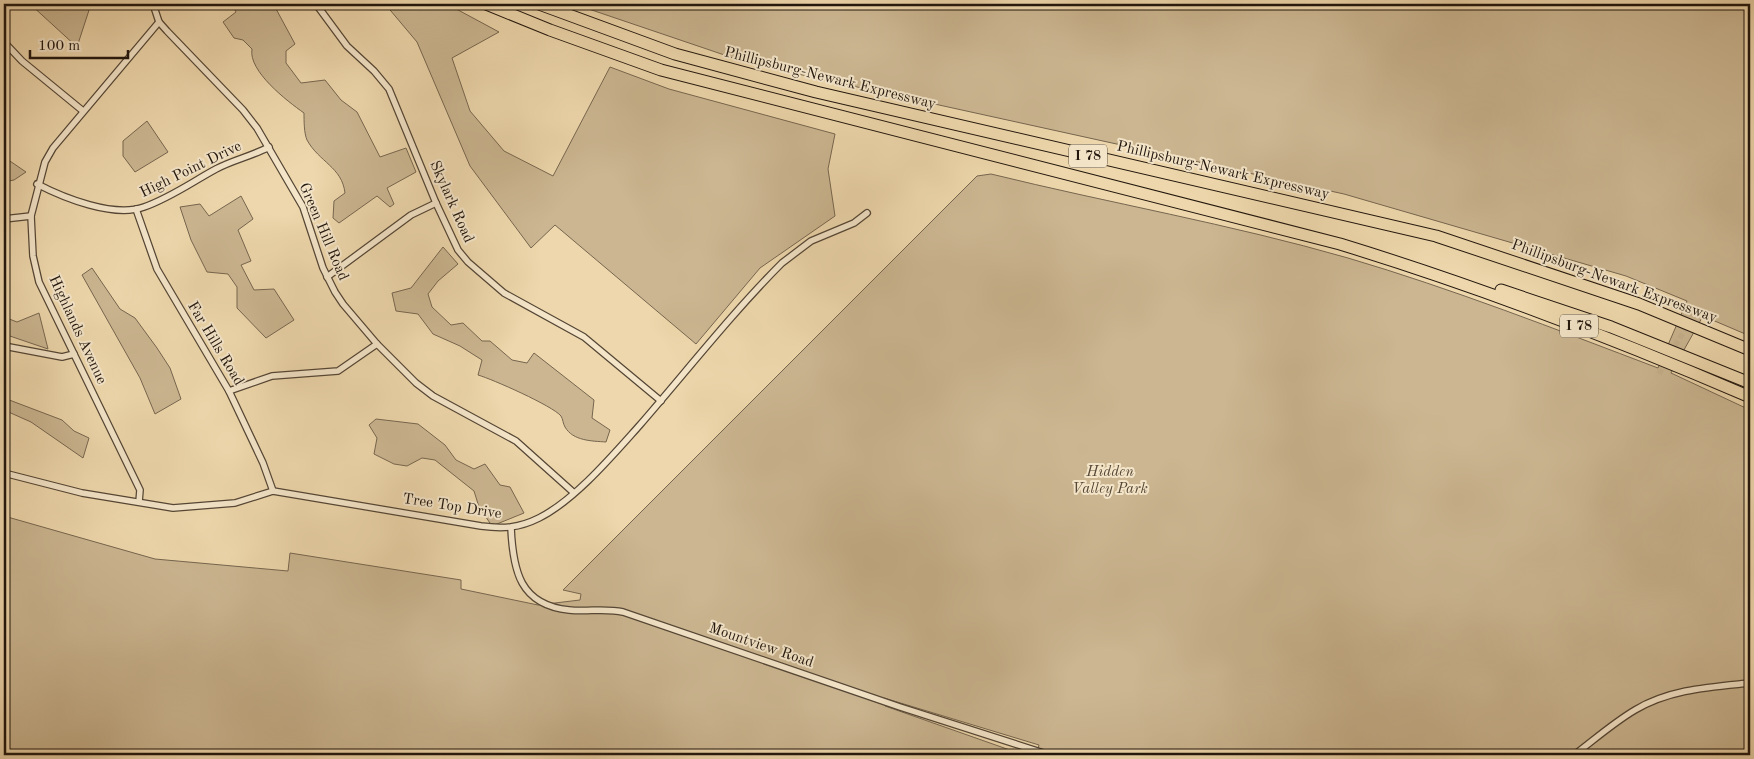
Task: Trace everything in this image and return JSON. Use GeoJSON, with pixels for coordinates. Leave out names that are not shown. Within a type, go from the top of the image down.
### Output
{"type":"FeatureCollection","features":[{"type":"Feature","properties":{"kind":"highway","name":"I 78"},"geometry":{"type":"LineString","coordinates":[[486,4],[550,30],[661,70],[1340,244],[1405,264],[1595,332],[1750,397]]}},
{"type":"Feature","properties":{"kind":"highway","name":"Phillipsburg-Newark Expressway"},"geometry":{"type":"LineString","coordinates":[[539,4],[675,54],[816,92],[1436,236],[1639,304],[1750,350]]}},
{"type":"Feature","properties":{"kind":"highway","name":"I 78"},"geometry":{"type":"LineString","coordinates":[[1405,264],[1457,276],[1564,310],[1688,357],[1750,383]]}},
{"type":"Feature","properties":{"kind":"street","name":"Green Hill Road"},"geometry":{"type":"LineString","coordinates":[[153,4],[159,22],[244,110],[269,147],[303,207],[327,277],[343,304],[377,344],[416,383],[433,396],[516,441],[573,492]]}},
{"type":"Feature","properties":{"kind":"street","name":"Skylark Road"},"geometry":{"type":"LineString","coordinates":[[316,4],[347,46],[374,71],[389,89],[436,203],[458,250],[479,274],[517,301],[584,337],[661,401]]}},
{"type":"Feature","properties":{"kind":"street","name":"Highlands Avenue"},"geometry":{"type":"LineString","coordinates":[[139,502],[140,490],[39,282],[33,256],[30,216],[38,184],[53,148],[159,22]]}},
{"type":"Feature","properties":{"kind":"street"},"geometry":{"type":"LineString","coordinates":[[4,42],[22,61],[83,111]]}},
{"type":"Feature","properties":{"kind":"street","name":"High Point Drive"},"geometry":{"type":"LineString","coordinates":[[38,184],[58,195],[85,203],[113,209],[136,210],[167,198],[219,168],[269,147]]}},
{"type":"Feature","properties":{"kind":"street"},"geometry":{"type":"LineString","coordinates":[[327,277],[404,220],[436,203]]}},
{"type":"Feature","properties":{"kind":"street","name":"Far Hills Road"},"geometry":{"type":"LineString","coordinates":[[136,210],[157,269],[229,391],[263,463],[272,491]]}},
{"type":"Feature","properties":{"kind":"street","name":"Tree Top Drive"},"geometry":{"type":"LineString","coordinates":[[4,473],[82,493],[173,508],[235,503],[272,491],[481,526],[511,528],[546,514],[600,469],[782,263],[811,242],[854,223],[867,213]]}},
{"type":"Feature","properties":{"kind":"street"},"geometry":{"type":"LineString","coordinates":[[4,218],[30,216]]}},
{"type":"Feature","properties":{"kind":"street"},"geometry":{"type":"LineString","coordinates":[[229,391],[272,376],[338,371],[377,344]]}},
{"type":"Feature","properties":{"kind":"street"},"geometry":{"type":"LineString","coordinates":[[4,346],[62,357],[74,354]]}},
{"type":"Feature","properties":{"kind":"street","name":"Mountview Road"},"geometry":{"type":"LineString","coordinates":[[511,528],[520,580],[527,592],[540,602],[568,610],[623,612],[900,707],[1050,755]]}},
{"type":"Feature","properties":{"kind":"street"},"geometry":{"type":"LineString","coordinates":[[1574,755],[1619,720],[1658,699],[1684,691],[1750,683]]}},
{"type":"Feature","properties":{"kind":"green space"},"geometry":{"type":"Polygon","coordinates":[[[30,4],[91,4],[77,47],[30,4]]]}},
{"type":"Feature","properties":{"kind":"green space"},"geometry":{"type":"Polygon","coordinates":[[[232,4],[259,4],[275,7],[295,44],[286,51],[286,63],[301,83],[325,80],[341,100],[357,112],[380,157],[406,148],[416,172],[387,188],[394,204],[390,207],[377,196],[339,223],[333,218],[334,201],[345,193],[343,184],[335,171],[312,148],[307,140],[304,113],[270,85],[256,67],[252,58],[252,49],[243,40],[234,38],[223,22],[236,12],[232,4]]]}},
{"type":"Feature","properties":{"kind":"green space"},"geometry":{"type":"Polygon","coordinates":[[[385,4],[447,4],[499,32],[452,58],[470,111],[504,151],[553,176],[610,67],[669,89],[835,134],[828,169],[835,216],[760,268],[696,344],[555,225],[531,248],[470,166],[417,42],[385,4]]]}},
{"type":"Feature","properties":{"kind":"green space","name":"Hidden Valley Park"},"geometry":{"type":"Polygon","coordinates":[[[574,4],[1750,4],[1750,336],[1703,316],[1671,373],[1750,410],[1750,755],[1036,755],[1039,745],[884,698],[885,706],[1024,755],[4,755],[4,516],[155,559],[288,571],[290,553],[461,580],[461,589],[538,605],[580,600],[581,594],[563,590],[977,176],[991,174],[1214,224],[1348,258],[1465,296],[1658,368],[1687,301],[1626,276],[1344,194],[748,63],[574,4]]]}},
{"type":"Feature","properties":{"kind":"green space"},"geometry":{"type":"Polygon","coordinates":[[[147,121],[168,152],[135,172],[123,156],[123,141],[147,121]]]}},
{"type":"Feature","properties":{"kind":"green space"},"geometry":{"type":"Polygon","coordinates":[[[4,157],[26,172],[14,180],[4,182],[4,157]]]}},
{"type":"Feature","properties":{"kind":"green space"},"geometry":{"type":"Polygon","coordinates":[[[241,196],[253,219],[238,230],[251,261],[241,265],[254,290],[274,289],[294,320],[266,338],[237,308],[237,287],[228,274],[207,272],[191,240],[180,207],[200,204],[209,216],[241,196]]]}},
{"type":"Feature","properties":{"kind":"green space"},"geometry":{"type":"Polygon","coordinates":[[[443,247],[458,264],[438,281],[428,294],[432,307],[451,325],[463,323],[482,341],[490,341],[512,360],[527,363],[534,353],[594,400],[592,418],[610,430],[606,442],[578,438],[568,432],[561,416],[547,406],[522,393],[478,375],[482,360],[460,346],[433,334],[418,314],[396,311],[392,293],[411,288],[443,247]]]}},
{"type":"Feature","properties":{"kind":"green space"},"geometry":{"type":"Polygon","coordinates":[[[92,268],[120,309],[135,318],[170,368],[181,399],[155,414],[140,378],[82,275],[92,268]]]}},
{"type":"Feature","properties":{"kind":"green space"},"geometry":{"type":"Polygon","coordinates":[[[39,313],[48,349],[4,334],[4,317],[17,322],[39,313]]]}},
{"type":"Feature","properties":{"kind":"green space"},"geometry":{"type":"Polygon","coordinates":[[[4,398],[62,420],[74,431],[89,438],[83,458],[31,422],[4,410],[4,398]]]}},
{"type":"Feature","properties":{"kind":"green space"},"geometry":{"type":"Polygon","coordinates":[[[376,419],[418,424],[445,445],[456,460],[474,469],[485,464],[500,485],[510,487],[524,513],[492,526],[479,507],[474,491],[435,460],[422,458],[407,466],[394,464],[374,454],[377,438],[369,425],[376,419]]]}},
{"type":"Feature","properties":{"kind":"tunnel"},"geometry":{"type":"LineString","coordinates":[[1671,353],[1696,310]]}},
{"type":"Feature","properties":{"kind":"tunnel"},"geometry":{"type":"LineString","coordinates":[[1659,374],[1666,361]]}}]}
